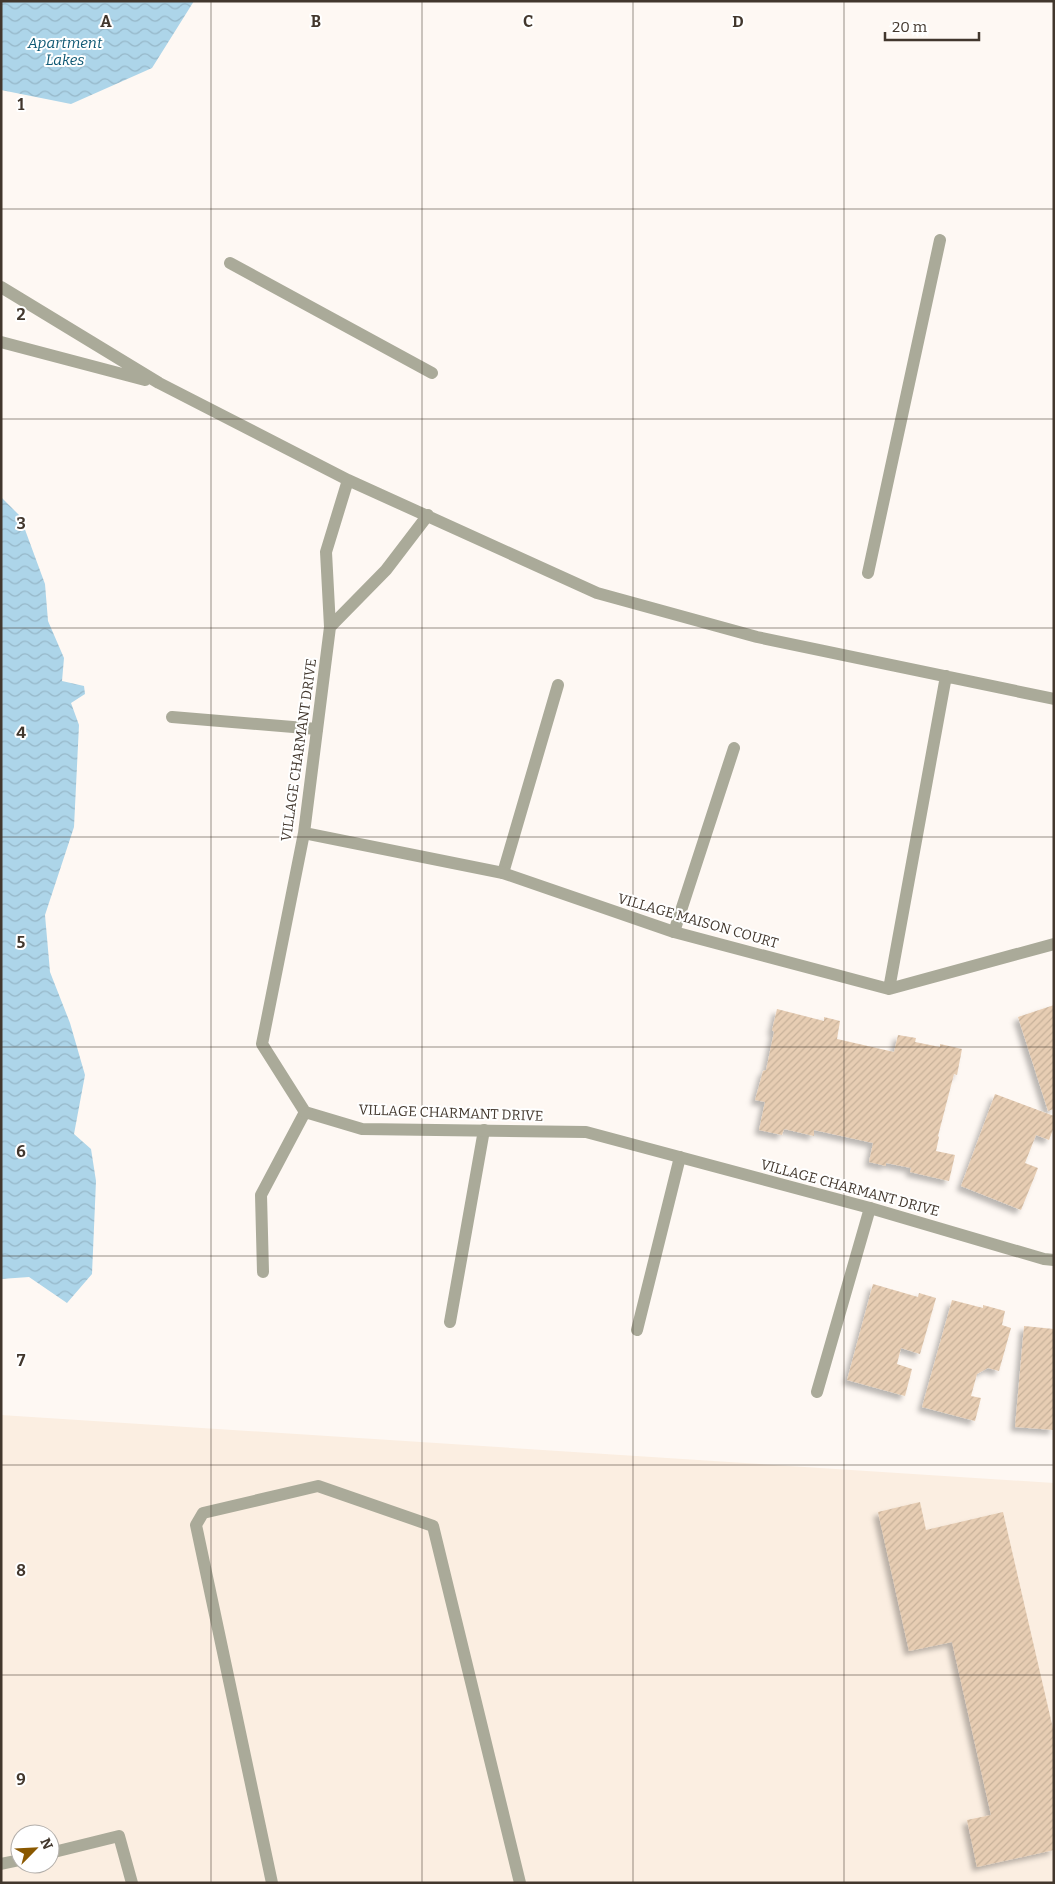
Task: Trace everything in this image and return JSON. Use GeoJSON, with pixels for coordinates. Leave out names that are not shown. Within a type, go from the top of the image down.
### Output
{"type":"FeatureCollection","features":[{"type":"Feature","properties":{"kind":"street"},"geometry":{"type":"LineString","coordinates":[[868,572],[940,240]]}},
{"type":"Feature","properties":{"kind":"street"},"geometry":{"type":"LineString","coordinates":[[230,263],[432,372]]}},
{"type":"Feature","properties":{"kind":"street"},"geometry":{"type":"LineString","coordinates":[[1,287],[159,384],[348,480],[597,593],[757,637],[1054,699]]}},
{"type":"Feature","properties":{"kind":"street"},"geometry":{"type":"LineString","coordinates":[[1,342],[159,384]]}},
{"type":"Feature","properties":{"kind":"street","name":"VILLAGE CHARMANT DRIVE"},"geometry":{"type":"LineString","coordinates":[[348,480],[326,552],[330,627],[304,833],[262,1044],[305,1112],[362,1129],[586,1132],[870,1208],[1054,1260]]}},
{"type":"Feature","properties":{"kind":"street"},"geometry":{"type":"LineString","coordinates":[[330,627],[386,570],[428,516]]}},
{"type":"Feature","properties":{"kind":"street"},"geometry":{"type":"LineString","coordinates":[[946,676],[889,990],[1054,944]]}},
{"type":"Feature","properties":{"kind":"street"},"geometry":{"type":"LineString","coordinates":[[503,873],[558,685]]}},
{"type":"Feature","properties":{"kind":"street"},"geometry":{"type":"LineString","coordinates":[[172,717],[317,729]]}},
{"type":"Feature","properties":{"kind":"street"},"geometry":{"type":"LineString","coordinates":[[674,932],[734,748]]}},
{"type":"Feature","properties":{"kind":"street","name":"VILLAGE MAISON COURT"},"geometry":{"type":"LineString","coordinates":[[304,833],[503,873],[674,932],[889,990]]}},
{"type":"Feature","properties":{"kind":"street"},"geometry":{"type":"LineString","coordinates":[[263,1272],[261,1195],[305,1112]]}},
{"type":"Feature","properties":{"kind":"street"},"geometry":{"type":"LineString","coordinates":[[450,1322],[484,1130]]}},
{"type":"Feature","properties":{"kind":"street"},"geometry":{"type":"LineString","coordinates":[[637,1330],[680,1157]]}},
{"type":"Feature","properties":{"kind":"street"},"geometry":{"type":"LineString","coordinates":[[817,1392],[870,1208]]}},
{"type":"Feature","properties":{"kind":"street"},"geometry":{"type":"LineString","coordinates":[[272,1883],[196,1525],[203,1513],[318,1486],[433,1526],[520,1883]]}},
{"type":"Feature","properties":{"kind":"street"},"geometry":{"type":"LineString","coordinates":[[60,1851],[119,1836],[132,1883]]}},
{"type":"Feature","properties":{"kind":"shaded area"},"geometry":{"type":"Polygon","coordinates":[[[1,1415],[1054,1483],[1054,1883],[1,1883],[1,1415]]]}},
{"type":"Feature","properties":{"kind":"water","name":"Apartment Lakes"},"geometry":{"type":"Polygon","coordinates":[[[1,1],[194,1],[152,68],[71,104],[1,90],[1,1]]]}},
{"type":"Feature","properties":{"kind":"water"},"geometry":{"type":"Polygon","coordinates":[[[1,497],[20,516],[45,584],[48,621],[64,658],[62,681],[84,686],[85,694],[71,703],[79,725],[74,827],[45,915],[50,972],[70,1023],[85,1075],[74,1134],[91,1149],[96,1181],[92,1274],[67,1303],[29,1277],[1,1279],[1,497]]]}},
{"type":"Feature","properties":{"kind":"building"},"geometry":{"type":"Polygon","coordinates":[[[1054,1005],[1054,1109],[1048,1111],[1018,1017],[1054,1005]]]}},
{"type":"Feature","properties":{"kind":"building"},"geometry":{"type":"Polygon","coordinates":[[[777,1009],[824,1021],[824,1017],[840,1021],[837,1039],[894,1052],[898,1035],[916,1038],[915,1042],[940,1047],[940,1044],[962,1049],[957,1075],[954,1074],[938,1136],[936,1151],[955,1155],[949,1181],[910,1172],[911,1168],[886,1163],[886,1166],[869,1162],[873,1143],[814,1130],[814,1136],[784,1129],[782,1135],[759,1130],[765,1102],[755,1100],[763,1071],[766,1070],[777,1009]]]}},
{"type":"Feature","properties":{"kind":"building"},"geometry":{"type":"Polygon","coordinates":[[[995,1094],[1054,1116],[1054,1127],[1049,1140],[1036,1135],[1025,1163],[1038,1168],[1021,1210],[961,1186],[995,1094]]]}},
{"type":"Feature","properties":{"kind":"building"},"geometry":{"type":"Polygon","coordinates":[[[873,1284],[918,1297],[919,1293],[936,1298],[920,1354],[901,1348],[897,1364],[912,1369],[905,1396],[847,1380],[873,1284]]]}},
{"type":"Feature","properties":{"kind":"building"},"geometry":{"type":"Polygon","coordinates":[[[952,1300],[983,1308],[983,1305],[1005,1311],[1002,1325],[1011,1328],[999,1371],[988,1368],[977,1374],[971,1396],[981,1398],[975,1421],[922,1407],[952,1300]]]}},
{"type":"Feature","properties":{"kind":"building"},"geometry":{"type":"Polygon","coordinates":[[[1024,1326],[1054,1329],[1054,1430],[1015,1427],[1024,1326]]]}},
{"type":"Feature","properties":{"kind":"building"},"geometry":{"type":"Polygon","coordinates":[[[920,1502],[926,1530],[1003,1512],[1054,1733],[1054,1850],[977,1867],[967,1820],[991,1815],[952,1642],[909,1651],[878,1512],[920,1502]]]}}]}
